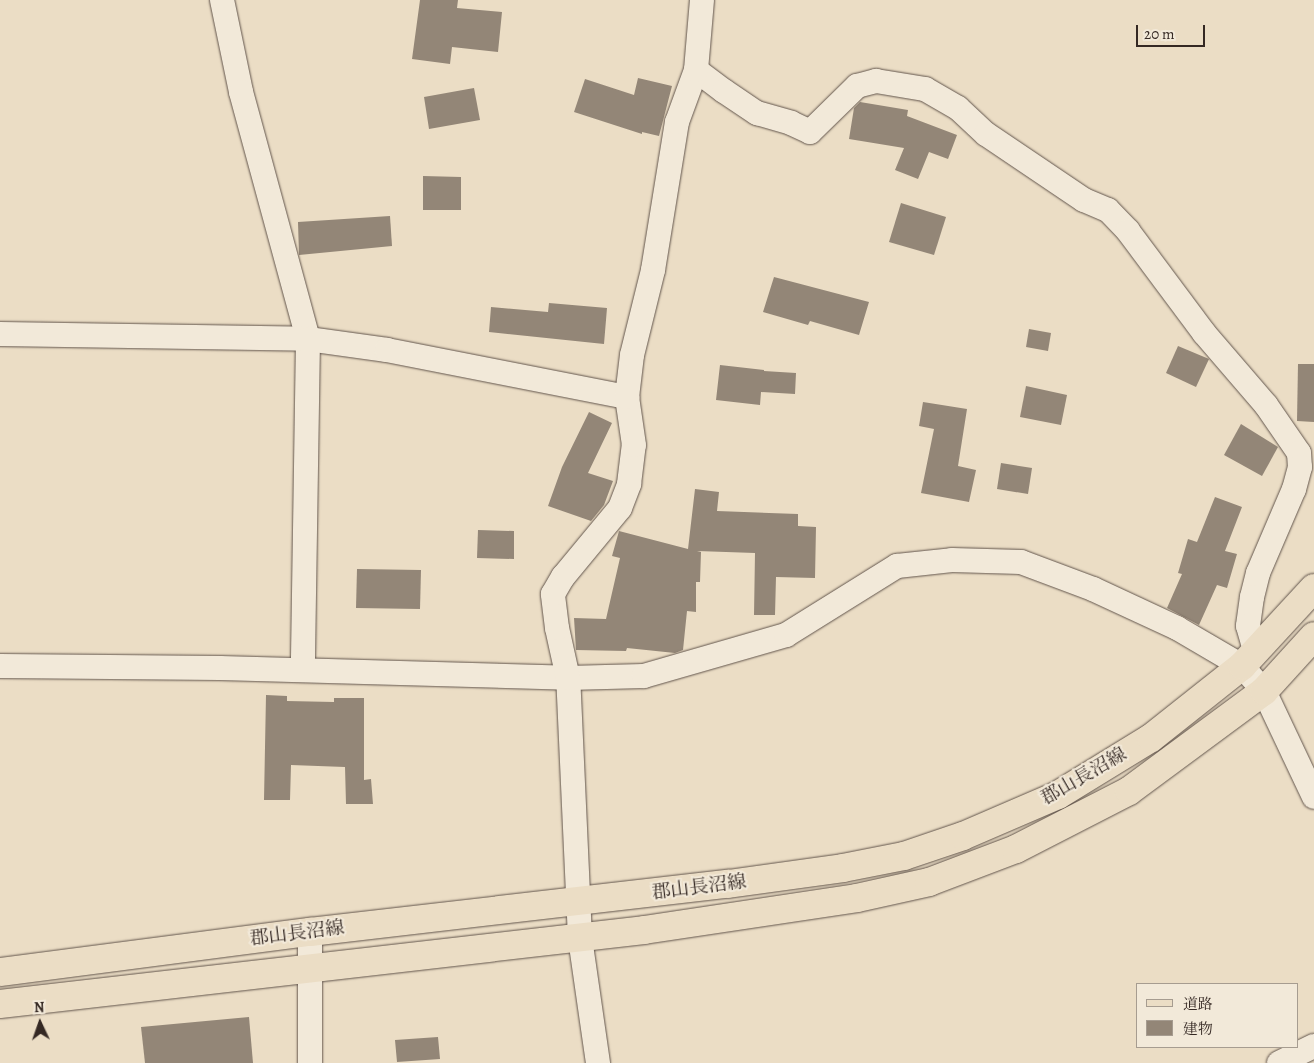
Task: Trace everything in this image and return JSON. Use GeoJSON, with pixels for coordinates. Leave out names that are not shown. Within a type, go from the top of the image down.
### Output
{"type":"FeatureCollection","features":[{"type":"Feature","properties":{"kind":"main road","name":"郡山長沼線"},"geometry":{"type":"LineString","coordinates":[[0,972],[310,932],[578,902],[843,868],[904,856],[963,836],[1058,795],[1151,738],[1248,659],[1314,588]]}},
{"type":"Feature","properties":{"kind":"main road","name":"郡山長沼線"},"geometry":{"type":"LineString","coordinates":[[0,1004],[644,930],[857,898],[929,882],[1016,849],[1129,791],[1264,691],[1314,636]]}},
{"type":"Feature","properties":{"kind":"street"},"geometry":{"type":"LineString","coordinates":[[222,0],[239,84],[308,339],[303,670]]}},
{"type":"Feature","properties":{"kind":"street"},"geometry":{"type":"LineString","coordinates":[[598,1063],[580,938],[568,678],[557,628],[553,594],[563,577],[620,508],[629,484],[634,446],[626,397],[632,355],[653,270],[677,122],[696,70],[702,0]]}},
{"type":"Feature","properties":{"kind":"street"},"geometry":{"type":"LineString","coordinates":[[696,70],[757,113],[792,123],[810,132],[857,86],[876,81],[925,89],[958,108],[986,134],[1084,200],[1108,210],[1128,231],[1204,333],[1277,419],[1299,453],[1300,467],[1294,489],[1258,573],[1252,597],[1248,626],[1248,659],[1314,798]]}},
{"type":"Feature","properties":{"kind":"street"},"geometry":{"type":"LineString","coordinates":[[0,334],[308,339],[387,350],[626,397]]}},
{"type":"Feature","properties":{"kind":"street"},"geometry":{"type":"LineString","coordinates":[[0,666],[303,670],[568,678],[644,676],[786,635],[897,566],[952,560],[1021,562],[1093,589],[1248,659]]}},
{"type":"Feature","properties":{"kind":"street"},"geometry":{"type":"LineString","coordinates":[[310,932],[310,1063]]}},
{"type":"Feature","properties":{"kind":"street"},"geometry":{"type":"LineString","coordinates":[[1279,1063],[1314,1046]]}},
{"type":"Feature","properties":{"kind":"building"},"geometry":{"type":"Polygon","coordinates":[[[420,0],[458,0],[457,8],[502,12],[498,52],[452,47],[450,64],[412,59],[420,0]]]}},
{"type":"Feature","properties":{"kind":"building"},"geometry":{"type":"Polygon","coordinates":[[[638,78],[672,86],[659,136],[642,132],[642,134],[574,112],[585,79],[634,95],[638,78]]]}},
{"type":"Feature","properties":{"kind":"building"},"geometry":{"type":"Polygon","coordinates":[[[474,88],[480,120],[429,129],[424,97],[474,88]]]}},
{"type":"Feature","properties":{"kind":"building"},"geometry":{"type":"Polygon","coordinates":[[[860,102],[908,110],[907,116],[957,135],[948,159],[929,152],[918,179],[895,170],[904,148],[849,139],[854,108],[860,102]]]}},
{"type":"Feature","properties":{"kind":"building"},"geometry":{"type":"Polygon","coordinates":[[[423,176],[461,177],[461,210],[423,210],[423,176]]]}},
{"type":"Feature","properties":{"kind":"building"},"geometry":{"type":"Polygon","coordinates":[[[901,203],[946,217],[934,255],[889,242],[901,203]]]}},
{"type":"Feature","properties":{"kind":"building"},"geometry":{"type":"Polygon","coordinates":[[[390,216],[392,246],[299,255],[298,222],[390,216]]]}},
{"type":"Feature","properties":{"kind":"building"},"geometry":{"type":"Polygon","coordinates":[[[774,277],[869,302],[859,335],[810,321],[808,325],[763,312],[774,277]]]}},
{"type":"Feature","properties":{"kind":"building"},"geometry":{"type":"Polygon","coordinates":[[[549,303],[607,308],[604,344],[489,332],[491,307],[548,312],[549,303]]]}},
{"type":"Feature","properties":{"kind":"building"},"geometry":{"type":"Polygon","coordinates":[[[1029,329],[1051,333],[1048,351],[1026,347],[1029,329]]]}},
{"type":"Feature","properties":{"kind":"building"},"geometry":{"type":"Polygon","coordinates":[[[1178,346],[1209,359],[1196,387],[1166,373],[1178,346]]]}},
{"type":"Feature","properties":{"kind":"building"},"geometry":{"type":"Polygon","coordinates":[[[1298,364],[1314,364],[1314,422],[1297,421],[1298,364]]]}},
{"type":"Feature","properties":{"kind":"building"},"geometry":{"type":"Polygon","coordinates":[[[720,365],[796,373],[795,394],[761,392],[760,405],[716,400],[720,365]]]}},
{"type":"Feature","properties":{"kind":"building"},"geometry":{"type":"Polygon","coordinates":[[[1026,386],[1067,395],[1061,425],[1020,417],[1026,386]]]}},
{"type":"Feature","properties":{"kind":"building"},"geometry":{"type":"Polygon","coordinates":[[[923,402],[967,409],[958,466],[976,470],[969,502],[921,493],[934,429],[919,426],[923,402]]]}},
{"type":"Feature","properties":{"kind":"building"},"geometry":{"type":"Polygon","coordinates":[[[589,412],[612,423],[588,473],[613,481],[604,505],[591,521],[548,506],[562,467],[589,412]]]}},
{"type":"Feature","properties":{"kind":"building"},"geometry":{"type":"Polygon","coordinates":[[[1241,424],[1278,447],[1262,476],[1224,455],[1241,424]]]}},
{"type":"Feature","properties":{"kind":"building"},"geometry":{"type":"Polygon","coordinates":[[[1001,463],[1032,468],[1028,494],[997,489],[1001,463]]]}},
{"type":"Feature","properties":{"kind":"building"},"geometry":{"type":"Polygon","coordinates":[[[695,489],[719,492],[717,511],[798,514],[798,526],[816,527],[815,578],[776,577],[775,615],[754,615],[755,553],[697,551],[701,552],[700,582],[696,582],[696,612],[687,611],[683,650],[675,653],[627,648],[626,651],[576,650],[574,618],[606,619],[620,558],[612,556],[619,531],[688,549],[695,489]]]}},
{"type":"Feature","properties":{"kind":"building"},"geometry":{"type":"Polygon","coordinates":[[[1215,497],[1242,507],[1225,551],[1237,554],[1227,588],[1217,585],[1199,625],[1167,608],[1182,574],[1178,573],[1188,539],[1197,542],[1215,497]]]}},
{"type":"Feature","properties":{"kind":"building"},"geometry":{"type":"Polygon","coordinates":[[[478,530],[514,531],[514,559],[477,558],[478,530]]]}},
{"type":"Feature","properties":{"kind":"building"},"geometry":{"type":"Polygon","coordinates":[[[357,569],[421,570],[420,609],[356,608],[357,569]]]}},
{"type":"Feature","properties":{"kind":"building"},"geometry":{"type":"Polygon","coordinates":[[[266,695],[287,696],[287,701],[334,702],[334,698],[364,698],[364,780],[371,779],[373,804],[346,804],[345,767],[291,765],[290,800],[264,800],[266,695]]]}},
{"type":"Feature","properties":{"kind":"building"},"geometry":{"type":"Polygon","coordinates":[[[249,1017],[253,1063],[145,1063],[141,1027],[249,1017]]]}},
{"type":"Feature","properties":{"kind":"building"},"geometry":{"type":"Polygon","coordinates":[[[438,1037],[440,1059],[397,1062],[395,1040],[438,1037]]]}}]}
